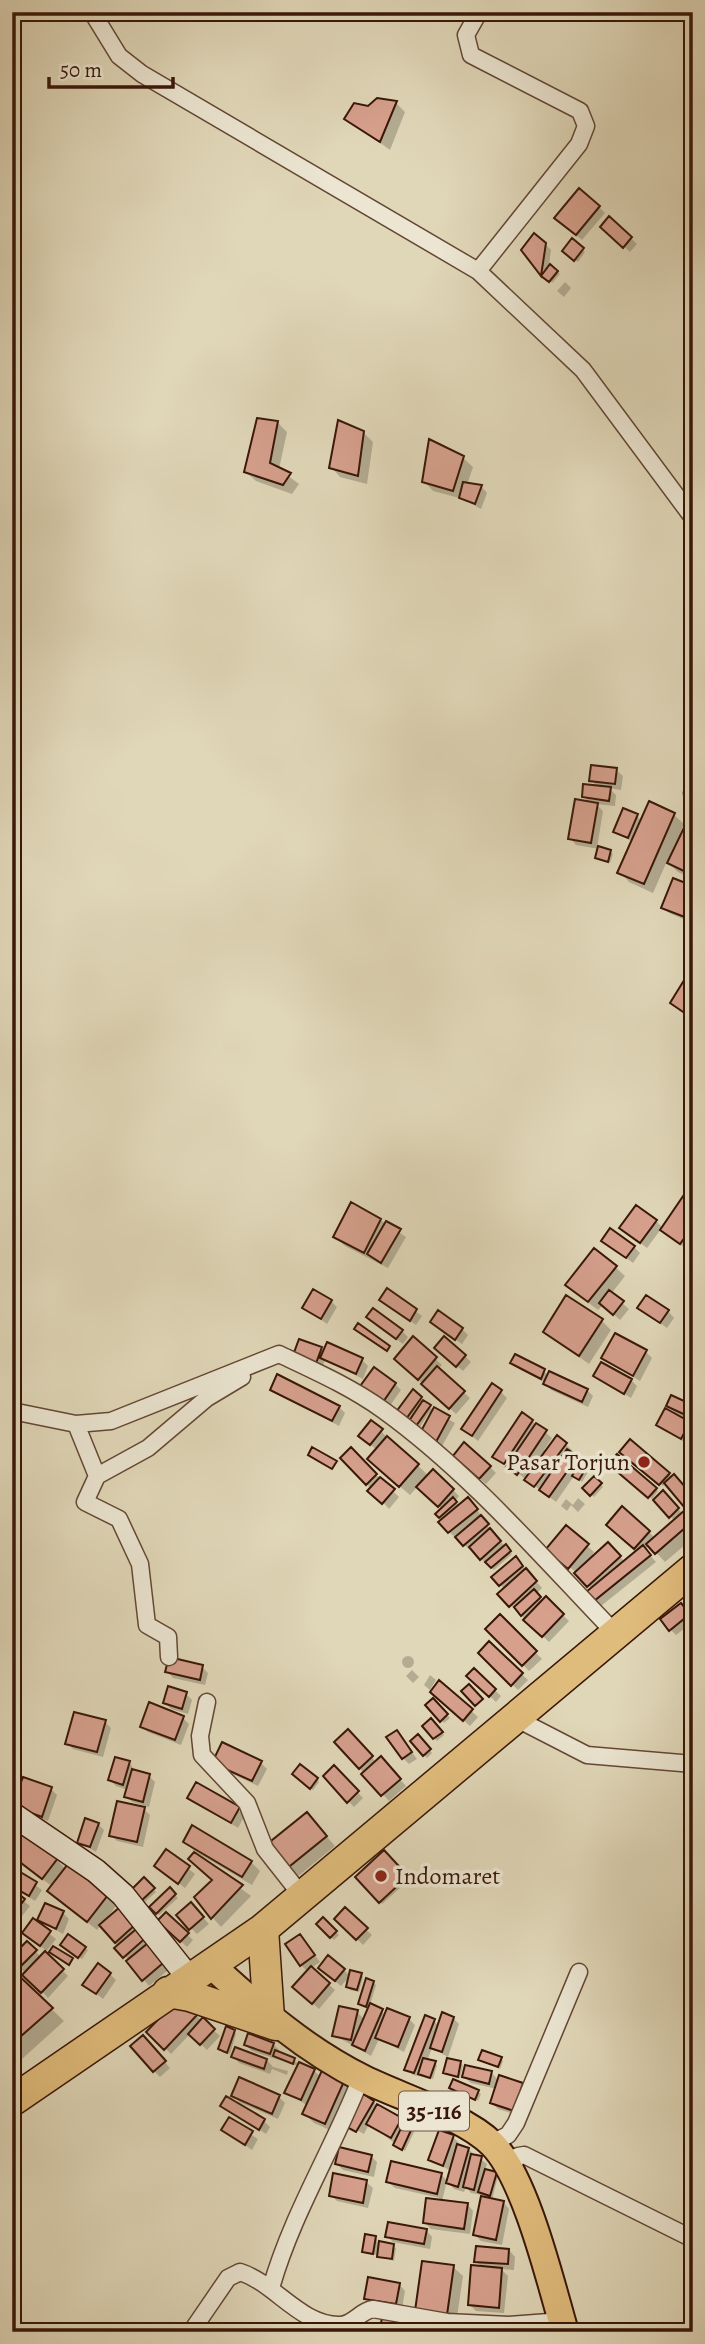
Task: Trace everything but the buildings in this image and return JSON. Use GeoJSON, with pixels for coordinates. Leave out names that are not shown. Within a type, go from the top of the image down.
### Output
{"type":"FeatureCollection","features":[{"type":"Feature","properties":{"kind":"highway"},"geometry":{"type":"LineString","coordinates":[[12,2101],[263,1929],[614,1632],[693,1569]]}},
{"type":"Feature","properties":{"kind":"highway"},"geometry":{"type":"LineString","coordinates":[[189,1978],[190,1996],[272,2022],[263,1929]]}},
{"type":"Feature","properties":{"kind":"main road","name":"35-116"},"geometry":{"type":"LineString","coordinates":[[189,1978],[272,2022],[361,2078],[443,2115],[492,2143],[510,2170],[538,2240],[563,2326]]}},
{"type":"Feature","properties":{"kind":"street"},"geometry":{"type":"LineString","coordinates":[[92,12],[119,56],[162,87],[478,271],[530,323],[583,370],[693,518]]}},
{"type":"Feature","properties":{"kind":"street"},"geometry":{"type":"LineString","coordinates":[[478,271],[579,144],[586,126],[580,111],[471,55],[466,35],[479,12]]}},
{"type":"Feature","properties":{"kind":"street"},"geometry":{"type":"LineString","coordinates":[[169,1657],[168,1637],[147,1625],[140,1564],[119,1519],[85,1502],[97,1476],[148,1448],[207,1398],[279,1353]]}},
{"type":"Feature","properties":{"kind":"street"},"geometry":{"type":"LineString","coordinates":[[12,1410],[76,1424],[111,1421],[279,1353],[339,1382],[420,1439],[527,1540],[614,1632]]}},
{"type":"Feature","properties":{"kind":"street"},"geometry":{"type":"LineString","coordinates":[[76,1424],[97,1476]]}},
{"type":"Feature","properties":{"kind":"street"},"geometry":{"type":"LineString","coordinates":[[207,1702],[200,1736],[202,1755],[247,1803],[265,1849],[302,1896]]}},
{"type":"Feature","properties":{"kind":"street"},"geometry":{"type":"LineString","coordinates":[[515,1718],[587,1755],[693,1764]]}},
{"type":"Feature","properties":{"kind":"street"},"geometry":{"type":"LineString","coordinates":[[12,1814],[96,1871],[123,1895],[189,1978]]}},
{"type":"Feature","properties":{"kind":"street"},"geometry":{"type":"LineString","coordinates":[[492,2143],[508,2135],[516,2123],[579,1972]]}},
{"type":"Feature","properties":{"kind":"street"},"geometry":{"type":"LineString","coordinates":[[271,2288],[290,2229],[344,2120],[361,2078]]}},
{"type":"Feature","properties":{"kind":"street"},"geometry":{"type":"LineString","coordinates":[[510,2170],[518,2156],[524,2155],[693,2239]]}},
{"type":"Feature","properties":{"kind":"street"},"geometry":{"type":"LineString","coordinates":[[191,2332],[232,2275],[243,2273],[271,2288],[311,2318],[339,2325],[348,2324],[373,2309],[447,2322],[563,2326]]}},
{"type":"Feature","properties":{"kind":"place","name":"Pasar Torjun"},"geometry":{"type":"Point","coordinates":[644,1462]}},
{"type":"Feature","properties":{"kind":"place","name":"Indomaret"},"geometry":{"type":"Point","coordinates":[381,1876]}}]}
